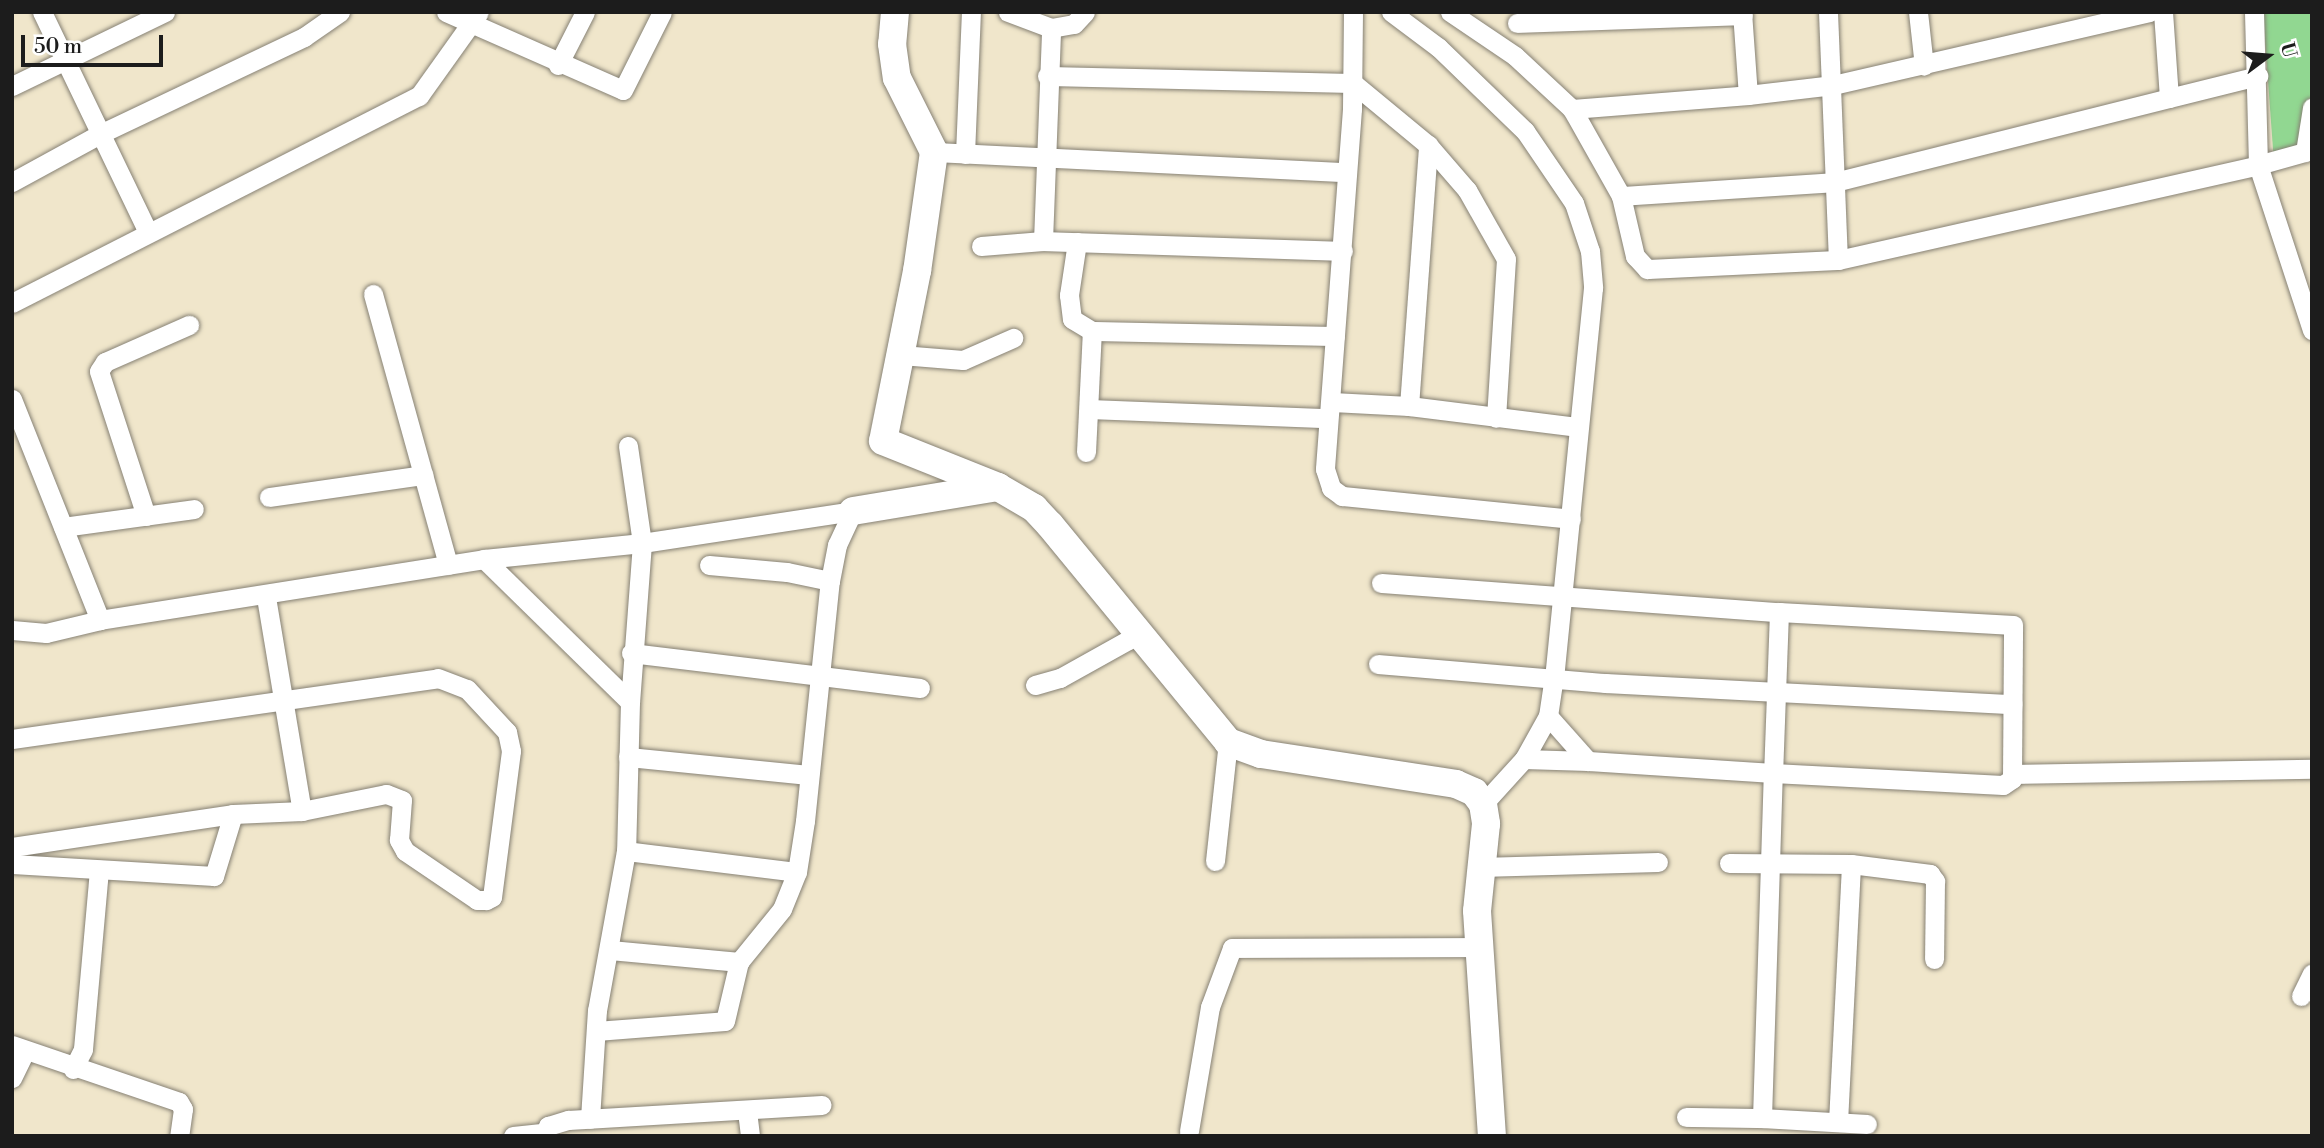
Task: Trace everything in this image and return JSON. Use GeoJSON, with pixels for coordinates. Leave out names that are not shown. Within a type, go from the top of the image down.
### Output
{"type":"FeatureCollection","features":[{"type":"Feature","properties":{"kind":"street"},"geometry":{"type":"LineString","coordinates":[[42,12],[148,232]]}},
{"type":"Feature","properties":{"kind":"street"},"geometry":{"type":"LineString","coordinates":[[12,86],[164,12]]}},
{"type":"Feature","properties":{"kind":"street"},"geometry":{"type":"LineString","coordinates":[[12,182],[102,133],[304,37],[340,12]]}},
{"type":"Feature","properties":{"kind":"street"},"geometry":{"type":"LineString","coordinates":[[446,12],[476,18],[558,65],[623,90],[662,12]]}},
{"type":"Feature","properties":{"kind":"street"},"geometry":{"type":"LineString","coordinates":[[558,65],[585,12]]}},
{"type":"Feature","properties":{"kind":"street"},"geometry":{"type":"LineString","coordinates":[[895,12],[892,44],[897,78],[934,152],[901,355],[883,441],[998,487],[1042,516],[1228,742],[1292,760],[1456,784],[1474,792],[1483,804],[1486,824],[1480,867],[1480,947],[1492,1136]]}},
{"type":"Feature","properties":{"kind":"street"},"geometry":{"type":"LineString","coordinates":[[965,154],[971,12]]}},
{"type":"Feature","properties":{"kind":"street"},"geometry":{"type":"LineString","coordinates":[[1008,12],[1051,28],[1074,24],[1084,12]]}},
{"type":"Feature","properties":{"kind":"street"},"geometry":{"type":"LineString","coordinates":[[1353,12],[1353,83],[1343,251],[1325,469],[1331,488],[1342,496],[1571,519]]}},
{"type":"Feature","properties":{"kind":"street"},"geometry":{"type":"LineString","coordinates":[[1391,12],[1438,47],[1525,131],[1581,218],[1593,288],[1577,427],[1571,519],[1548,716],[1524,759],[1483,804]]}},
{"type":"Feature","properties":{"kind":"street"},"geometry":{"type":"LineString","coordinates":[[1450,12],[1515,56],[1572,109],[1620,196],[1635,256],[1647,269],[1838,260],[2258,165],[2309,151],[2312,108]]}},
{"type":"Feature","properties":{"kind":"street"},"geometry":{"type":"LineString","coordinates":[[1828,12],[1838,260]]}},
{"type":"Feature","properties":{"kind":"street"},"geometry":{"type":"LineString","coordinates":[[1918,12],[1924,66]]}},
{"type":"Feature","properties":{"kind":"street"},"geometry":{"type":"LineString","coordinates":[[1572,109],[1748,95],[1833,85],[2150,12]]}},
{"type":"Feature","properties":{"kind":"street"},"geometry":{"type":"LineString","coordinates":[[2163,12],[2169,97]]}},
{"type":"Feature","properties":{"kind":"street"},"geometry":{"type":"LineString","coordinates":[[2254,12],[2258,76],[2258,165],[2312,330]]}},
{"type":"Feature","properties":{"kind":"street"},"geometry":{"type":"LineString","coordinates":[[1515,56],[1517,18],[1742,14],[1748,95]]}},
{"type":"Feature","properties":{"kind":"street"},"geometry":{"type":"LineString","coordinates":[[12,303],[419,96],[476,18]]}},
{"type":"Feature","properties":{"kind":"street"},"geometry":{"type":"LineString","coordinates":[[1043,241],[1047,76],[1051,28]]}},
{"type":"Feature","properties":{"kind":"street"},"geometry":{"type":"LineString","coordinates":[[1047,76],[1353,83],[1428,145],[1467,190],[1506,259],[1496,418]]}},
{"type":"Feature","properties":{"kind":"street"},"geometry":{"type":"LineString","coordinates":[[1620,196],[1835,182],[2258,76]]}},
{"type":"Feature","properties":{"kind":"street"},"geometry":{"type":"LineString","coordinates":[[1409,405],[1428,145]]}},
{"type":"Feature","properties":{"kind":"street"},"geometry":{"type":"LineString","coordinates":[[934,152],[1346,172]]}},
{"type":"Feature","properties":{"kind":"street"},"geometry":{"type":"LineString","coordinates":[[981,246],[1043,241],[1343,251]]}},
{"type":"Feature","properties":{"kind":"street"},"geometry":{"type":"LineString","coordinates":[[1077,242],[1069,295],[1072,319],[1092,331],[1335,336]]}},
{"type":"Feature","properties":{"kind":"street"},"geometry":{"type":"LineString","coordinates":[[373,294],[448,565]]}},
{"type":"Feature","properties":{"kind":"street"},"geometry":{"type":"LineString","coordinates":[[146,516],[99,371],[105,362],[189,325]]}},
{"type":"Feature","properties":{"kind":"street"},"geometry":{"type":"LineString","coordinates":[[1086,452],[1092,331]]}},
{"type":"Feature","properties":{"kind":"street"},"geometry":{"type":"LineString","coordinates":[[901,355],[963,360],[1013,338]]}},
{"type":"Feature","properties":{"kind":"street"},"geometry":{"type":"LineString","coordinates":[[12,400],[100,620]]}},
{"type":"Feature","properties":{"kind":"street"},"geometry":{"type":"LineString","coordinates":[[1089,409],[1330,410],[1409,405],[1577,427]]}},
{"type":"Feature","properties":{"kind":"street"},"geometry":{"type":"LineString","coordinates":[[590,1119],[596,1031],[626,851],[631,653],[642,543],[628,446]]}},
{"type":"Feature","properties":{"kind":"street"},"geometry":{"type":"LineString","coordinates":[[269,497],[423,475]]}},
{"type":"Feature","properties":{"kind":"street"},"geometry":{"type":"LineString","coordinates":[[12,630],[46,633],[100,620],[266,597],[484,559],[642,543],[998,487]]}},
{"type":"Feature","properties":{"kind":"street"},"geometry":{"type":"LineString","coordinates":[[63,527],[194,509]]}},
{"type":"Feature","properties":{"kind":"street"},"geometry":{"type":"LineString","coordinates":[[596,1031],[720,1023],[731,1004],[739,962],[782,909],[797,872],[823,675],[830,581],[837,545],[853,511]]}},
{"type":"Feature","properties":{"kind":"street"},"geometry":{"type":"LineString","coordinates":[[484,559],[630,702]]}},
{"type":"Feature","properties":{"kind":"street"},"geometry":{"type":"LineString","coordinates":[[709,565],[787,572],[830,581]]}},
{"type":"Feature","properties":{"kind":"street"},"geometry":{"type":"LineString","coordinates":[[1381,583],[1779,612],[2008,622],[2016,631],[2012,774],[2009,784],[1773,774],[1524,759]]}},
{"type":"Feature","properties":{"kind":"street"},"geometry":{"type":"LineString","coordinates":[[266,597],[286,700],[302,811]]}},
{"type":"Feature","properties":{"kind":"street"},"geometry":{"type":"LineString","coordinates":[[1762,1118],[1772,863],[1773,693],[1779,612]]}},
{"type":"Feature","properties":{"kind":"street"},"geometry":{"type":"LineString","coordinates":[[1035,685],[1060,678],[1139,634]]}},
{"type":"Feature","properties":{"kind":"street"},"geometry":{"type":"LineString","coordinates":[[631,653],[920,688]]}},
{"type":"Feature","properties":{"kind":"street"},"geometry":{"type":"LineString","coordinates":[[1378,664],[1773,693],[2012,705]]}},
{"type":"Feature","properties":{"kind":"street"},"geometry":{"type":"LineString","coordinates":[[12,739],[448,679],[467,690],[510,740],[492,897],[486,900],[477,900],[405,851],[399,841],[402,804],[397,795],[379,794],[302,811],[233,814],[12,847]]}},
{"type":"Feature","properties":{"kind":"street"},"geometry":{"type":"LineString","coordinates":[[1548,716],[1588,761]]}},
{"type":"Feature","properties":{"kind":"street"},"geometry":{"type":"LineString","coordinates":[[1214,861],[1228,742]]}},
{"type":"Feature","properties":{"kind":"street"},"geometry":{"type":"LineString","coordinates":[[628,757],[809,775]]}},
{"type":"Feature","properties":{"kind":"street"},"geometry":{"type":"LineString","coordinates":[[2012,774],[2312,769]]}},
{"type":"Feature","properties":{"kind":"street"},"geometry":{"type":"LineString","coordinates":[[12,864],[214,876],[233,814]]}},
{"type":"Feature","properties":{"kind":"street"},"geometry":{"type":"LineString","coordinates":[[626,851],[797,872]]}},
{"type":"Feature","properties":{"kind":"street"},"geometry":{"type":"LineString","coordinates":[[1480,867],[1658,862]]}},
{"type":"Feature","properties":{"kind":"street"},"geometry":{"type":"LineString","coordinates":[[1729,863],[1851,864],[1918,871],[1933,877],[1934,959]]}},
{"type":"Feature","properties":{"kind":"street"},"geometry":{"type":"LineString","coordinates":[[1838,1122],[1851,864]]}},
{"type":"Feature","properties":{"kind":"street"},"geometry":{"type":"LineString","coordinates":[[73,1069],[84,1047],[99,870]]}},
{"type":"Feature","properties":{"kind":"street"},"geometry":{"type":"LineString","coordinates":[[1189,1131],[1210,1007],[1232,948],[1480,947]]}},
{"type":"Feature","properties":{"kind":"street"},"geometry":{"type":"LineString","coordinates":[[610,950],[739,962]]}},
{"type":"Feature","properties":{"kind":"street"},"geometry":{"type":"LineString","coordinates":[[2301,996],[2312,973]]}},
{"type":"Feature","properties":{"kind":"street"},"geometry":{"type":"LineString","coordinates":[[12,1078],[18,1049],[179,1102],[183,1109],[179,1136]]}},
{"type":"Feature","properties":{"kind":"street"},"geometry":{"type":"LineString","coordinates":[[513,1136],[544,1134],[555,1122],[822,1105]]}},
{"type":"Feature","properties":{"kind":"street"},"geometry":{"type":"LineString","coordinates":[[747,1111],[750,1136]]}},
{"type":"Feature","properties":{"kind":"street"},"geometry":{"type":"LineString","coordinates":[[1686,1117],[1867,1124]]}},
{"type":"Feature","properties":{"kind":"green space"},"geometry":{"type":"Polygon","coordinates":[[[2263,12],[2312,12],[2312,90],[2305,152],[2274,163],[2263,12]]]}}]}
